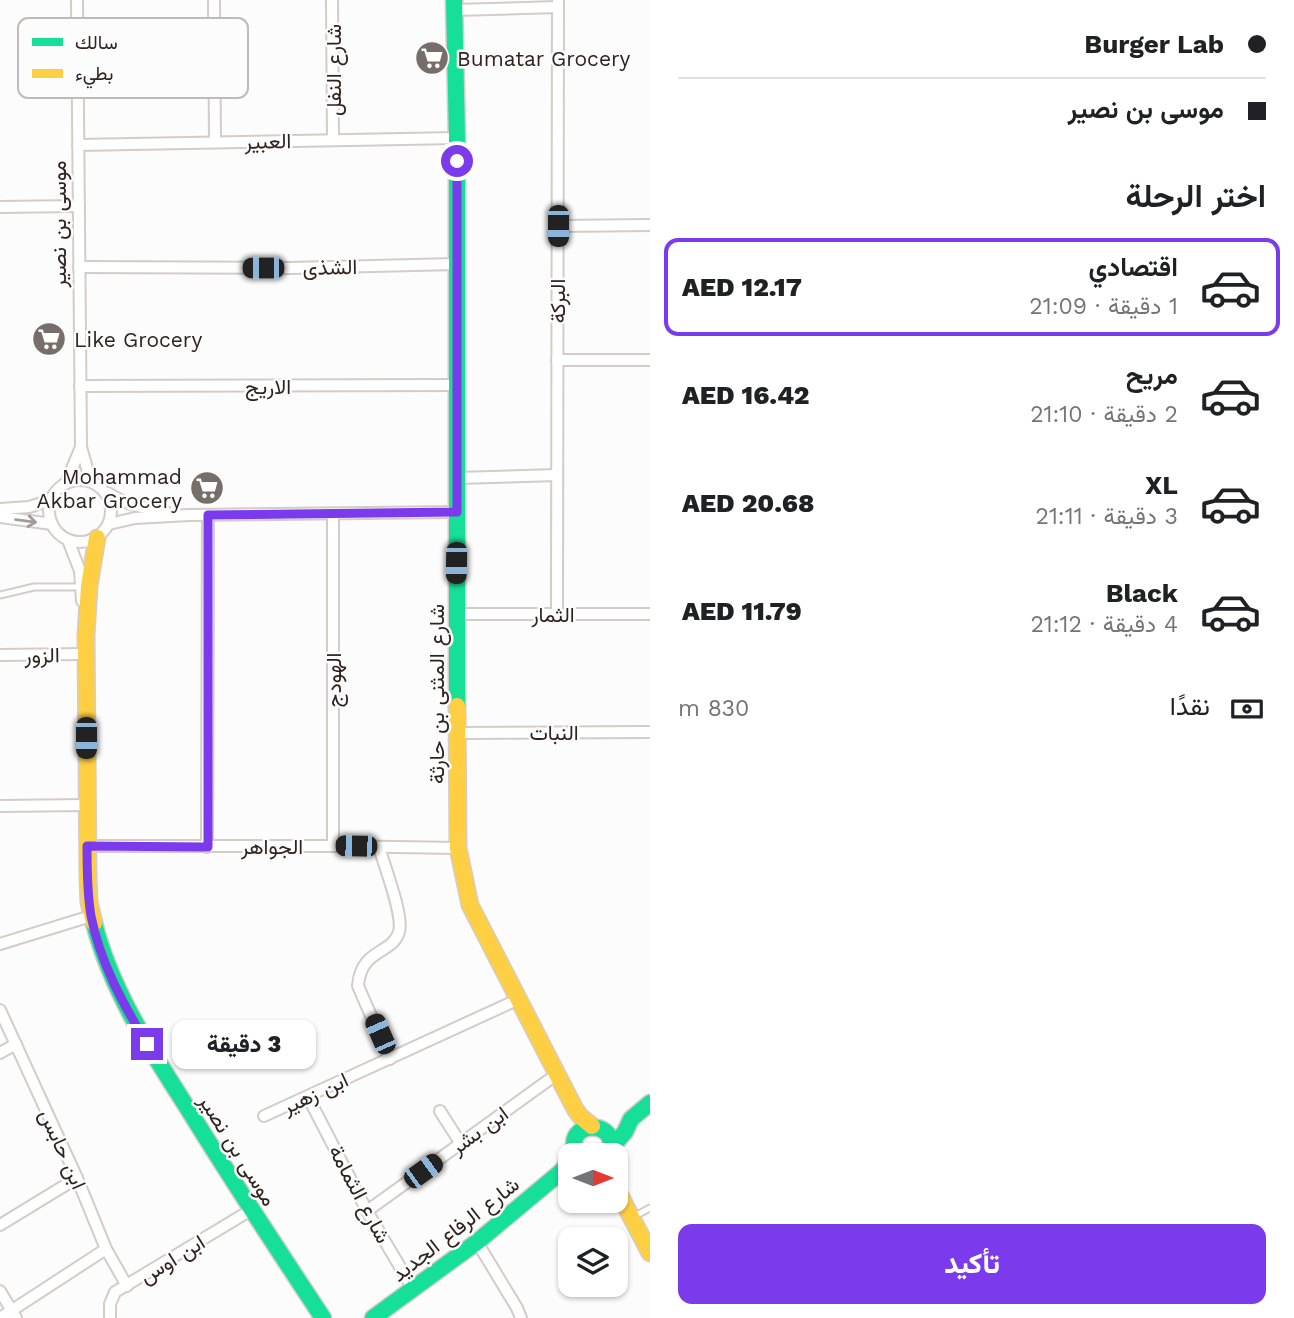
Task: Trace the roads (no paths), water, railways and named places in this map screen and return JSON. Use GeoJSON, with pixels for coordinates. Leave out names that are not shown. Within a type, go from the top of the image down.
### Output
{"type":"FeatureCollection","features":[{"type":"Feature","properties":{"kind":"street","name":"موسى بن نصير"},"geometry":{"type":"LineString","coordinates":[[77,0],[77,18]]}},
{"type":"Feature","properties":{"kind":"street"},"geometry":{"type":"LineString","coordinates":[[214,0],[214,18]]}},
{"type":"Feature","properties":{"kind":"street","name":"شارع النفل"},"geometry":{"type":"LineString","coordinates":[[332,0],[333,140]]}},
{"type":"Feature","properties":{"kind":"street"},"geometry":{"type":"LineString","coordinates":[[454,5],[558,4]]}},
{"type":"Feature","properties":{"kind":"street","name":"البركة"},"geometry":{"type":"LineString","coordinates":[[557,614],[558,4]]}},
{"type":"Feature","properties":{"kind":"street","name":"شارع المثنى بن حارثة"},"geometry":{"type":"LineString","coordinates":[[454,5],[457,138],[458,848],[470,905],[575,1109],[580,1116],[607,1133],[612,1143]]}},
{"type":"Feature","properties":{"kind":"street","name":"موسى بن نصير"},"geometry":{"type":"LineString","coordinates":[[78,98],[81,447],[93,482]]}},
{"type":"Feature","properties":{"kind":"street"},"geometry":{"type":"LineString","coordinates":[[215,98],[215,142]]}},
{"type":"Feature","properties":{"kind":"street","name":"العبير"},"geometry":{"type":"LineString","coordinates":[[78,145],[457,138]]}},
{"type":"Feature","properties":{"kind":"street"},"geometry":{"type":"LineString","coordinates":[[0,206],[79,206]]}},
{"type":"Feature","properties":{"kind":"street"},"geometry":{"type":"LineString","coordinates":[[558,226],[650,225]]}},
{"type":"Feature","properties":{"kind":"street","name":"الشذى"},"geometry":{"type":"LineString","coordinates":[[79,267],[289,268],[456,264]]}},
{"type":"Feature","properties":{"kind":"street"},"geometry":{"type":"LineString","coordinates":[[557,360],[650,360]]}},
{"type":"Feature","properties":{"kind":"street","name":"الاريج"},"geometry":{"type":"LineString","coordinates":[[80,386],[456,385]]}},
{"type":"Feature","properties":{"kind":"street","name":"موسى بن نصير"},"geometry":{"type":"LineString","coordinates":[[65,483],[81,447]]}},
{"type":"Feature","properties":{"kind":"street"},"geometry":{"type":"LineString","coordinates":[[457,478],[557,475]]}},
{"type":"Feature","properties":{"kind":"street"},"geometry":{"type":"LineString","coordinates":[[106,492],[112,508],[109,524],[104,532],[88,542],[68,540],[61,536],[52,524],[49,508],[59,488],[75,480],[93,482],[119,500],[137,507],[188,515]]}},
{"type":"Feature","properties":{"kind":"street"},"geometry":{"type":"LineString","coordinates":[[0,509],[29,507],[51,500]]}},
{"type":"Feature","properties":{"kind":"street"},"geometry":{"type":"LineString","coordinates":[[109,524],[141,517],[188,515],[457,512]]}},
{"type":"Feature","properties":{"kind":"street","name":"الهودج"},"geometry":{"type":"LineString","coordinates":[[333,514],[333,846]]}},
{"type":"Feature","properties":{"kind":"street"},"geometry":{"type":"LineString","coordinates":[[208,515],[208,847]]}},
{"type":"Feature","properties":{"kind":"street"},"geometry":{"type":"LineString","coordinates":[[0,517],[52,524]]}},
{"type":"Feature","properties":{"kind":"street","name":"موسى بن نصير"},"geometry":{"type":"LineString","coordinates":[[97,538],[92,559],[85,629],[86,805],[91,916],[104,961],[122,1002],[251,1210],[323,1318]]}},
{"type":"Feature","properties":{"kind":"street","name":"موسى بن نصير"},"geometry":{"type":"LineString","coordinates":[[68,540],[78,562],[85,629]]}},
{"type":"Feature","properties":{"kind":"street","name":"الثمار"},"geometry":{"type":"LineString","coordinates":[[456,614],[650,614]]}},
{"type":"Feature","properties":{"kind":"street","name":"الزور"},"geometry":{"type":"LineString","coordinates":[[0,655],[84,654]]}},
{"type":"Feature","properties":{"kind":"street","name":"النبات"},"geometry":{"type":"LineString","coordinates":[[457,733],[650,732]]}},
{"type":"Feature","properties":{"kind":"street"},"geometry":{"type":"LineString","coordinates":[[0,806],[86,805]]}},
{"type":"Feature","properties":{"kind":"street","name":"الجواهر"},"geometry":{"type":"LineString","coordinates":[[87,846],[458,848]]}},
{"type":"Feature","properties":{"kind":"street"},"geometry":{"type":"LineString","coordinates":[[379,847],[400,916],[399,933],[392,943],[364,964],[358,986],[390,1059]]}},
{"type":"Feature","properties":{"kind":"street"},"geometry":{"type":"LineString","coordinates":[[0,944],[91,916]]}},
{"type":"Feature","properties":{"kind":"street","name":"ابن زهير"},"geometry":{"type":"LineString","coordinates":[[264,1116],[519,999]]}},
{"type":"Feature","properties":{"kind":"street","name":"ابن حابس"},"geometry":{"type":"LineString","coordinates":[[0,1010],[77,1178],[106,1249],[127,1286]]}},
{"type":"Feature","properties":{"kind":"street"},"geometry":{"type":"LineString","coordinates":[[0,1053],[16,1044]]}},
{"type":"Feature","properties":{"kind":"street","name":"ابن بشر"},"geometry":{"type":"LineString","coordinates":[[367,1211],[557,1074]]}},
{"type":"Feature","properties":{"kind":"street","name":"شارع الثمامة"},"geometry":{"type":"LineString","coordinates":[[308,1097],[367,1211],[414,1289]]}},
{"type":"Feature","properties":{"kind":"street"},"geometry":{"type":"LineString","coordinates":[[595,1126],[631,1119],[650,1103]]}},
{"type":"Feature","properties":{"kind":"street","name":"شارع المثنى بن حارثة"},"geometry":{"type":"LineString","coordinates":[[574,1143],[577,1129],[575,1109]]}},
{"type":"Feature","properties":{"kind":"street"},"geometry":{"type":"LineString","coordinates":[[440,1111],[461,1144]]}},
{"type":"Feature","properties":{"kind":"street"},"geometry":{"type":"LineString","coordinates":[[617,1143],[631,1119]]}},
{"type":"Feature","properties":{"kind":"street","name":"شارع الرفاع الجديد"},"geometry":{"type":"LineString","coordinates":[[576,1143],[581,1130],[595,1126]]}},
{"type":"Feature","properties":{"kind":"street","name":"شارع الرفاع الجديد"},"geometry":{"type":"LineString","coordinates":[[373,1318],[477,1242],[558,1169]]}},
{"type":"Feature","properties":{"kind":"street"},"geometry":{"type":"LineString","coordinates":[[0,1225],[77,1178]]}},
{"type":"Feature","properties":{"kind":"street","name":"ابن اوس"},"geometry":{"type":"LineString","coordinates":[[110,1318],[110,1304],[115,1292],[251,1210]]}},
{"type":"Feature","properties":{"kind":"street"},"geometry":{"type":"LineString","coordinates":[[628,1210],[650,1253]]}},
{"type":"Feature","properties":{"kind":"street"},"geometry":{"type":"LineString","coordinates":[[477,1242],[521,1318]]}},
{"type":"Feature","properties":{"kind":"street"},"geometry":{"type":"LineString","coordinates":[[0,1318],[14,1314],[106,1249]]}},
{"type":"Feature","properties":{"kind":"street"},"geometry":{"type":"LineString","coordinates":[[0,1291],[14,1314]]}},
{"type":"Feature","properties":{"kind":"lane"},"geometry":{"type":"LineString","coordinates":[[0,595],[34,587],[81,587]]}},
{"type":"Feature","properties":{"kind":"lane"},"geometry":{"type":"LineString","coordinates":[[632,1218],[650,1208]]}},
{"type":"Feature","properties":{"kind":"place","name":"Bumatar Grocery"},"geometry":{"type":"Point","coordinates":[432,58]}},
{"type":"Feature","properties":{"kind":"place","name":"Like Grocery"},"geometry":{"type":"Point","coordinates":[49,339]}},
{"type":"Feature","properties":{"kind":"place","name":"Mohammad Akbar Grocery"},"geometry":{"type":"Point","coordinates":[207,488]}}]}
